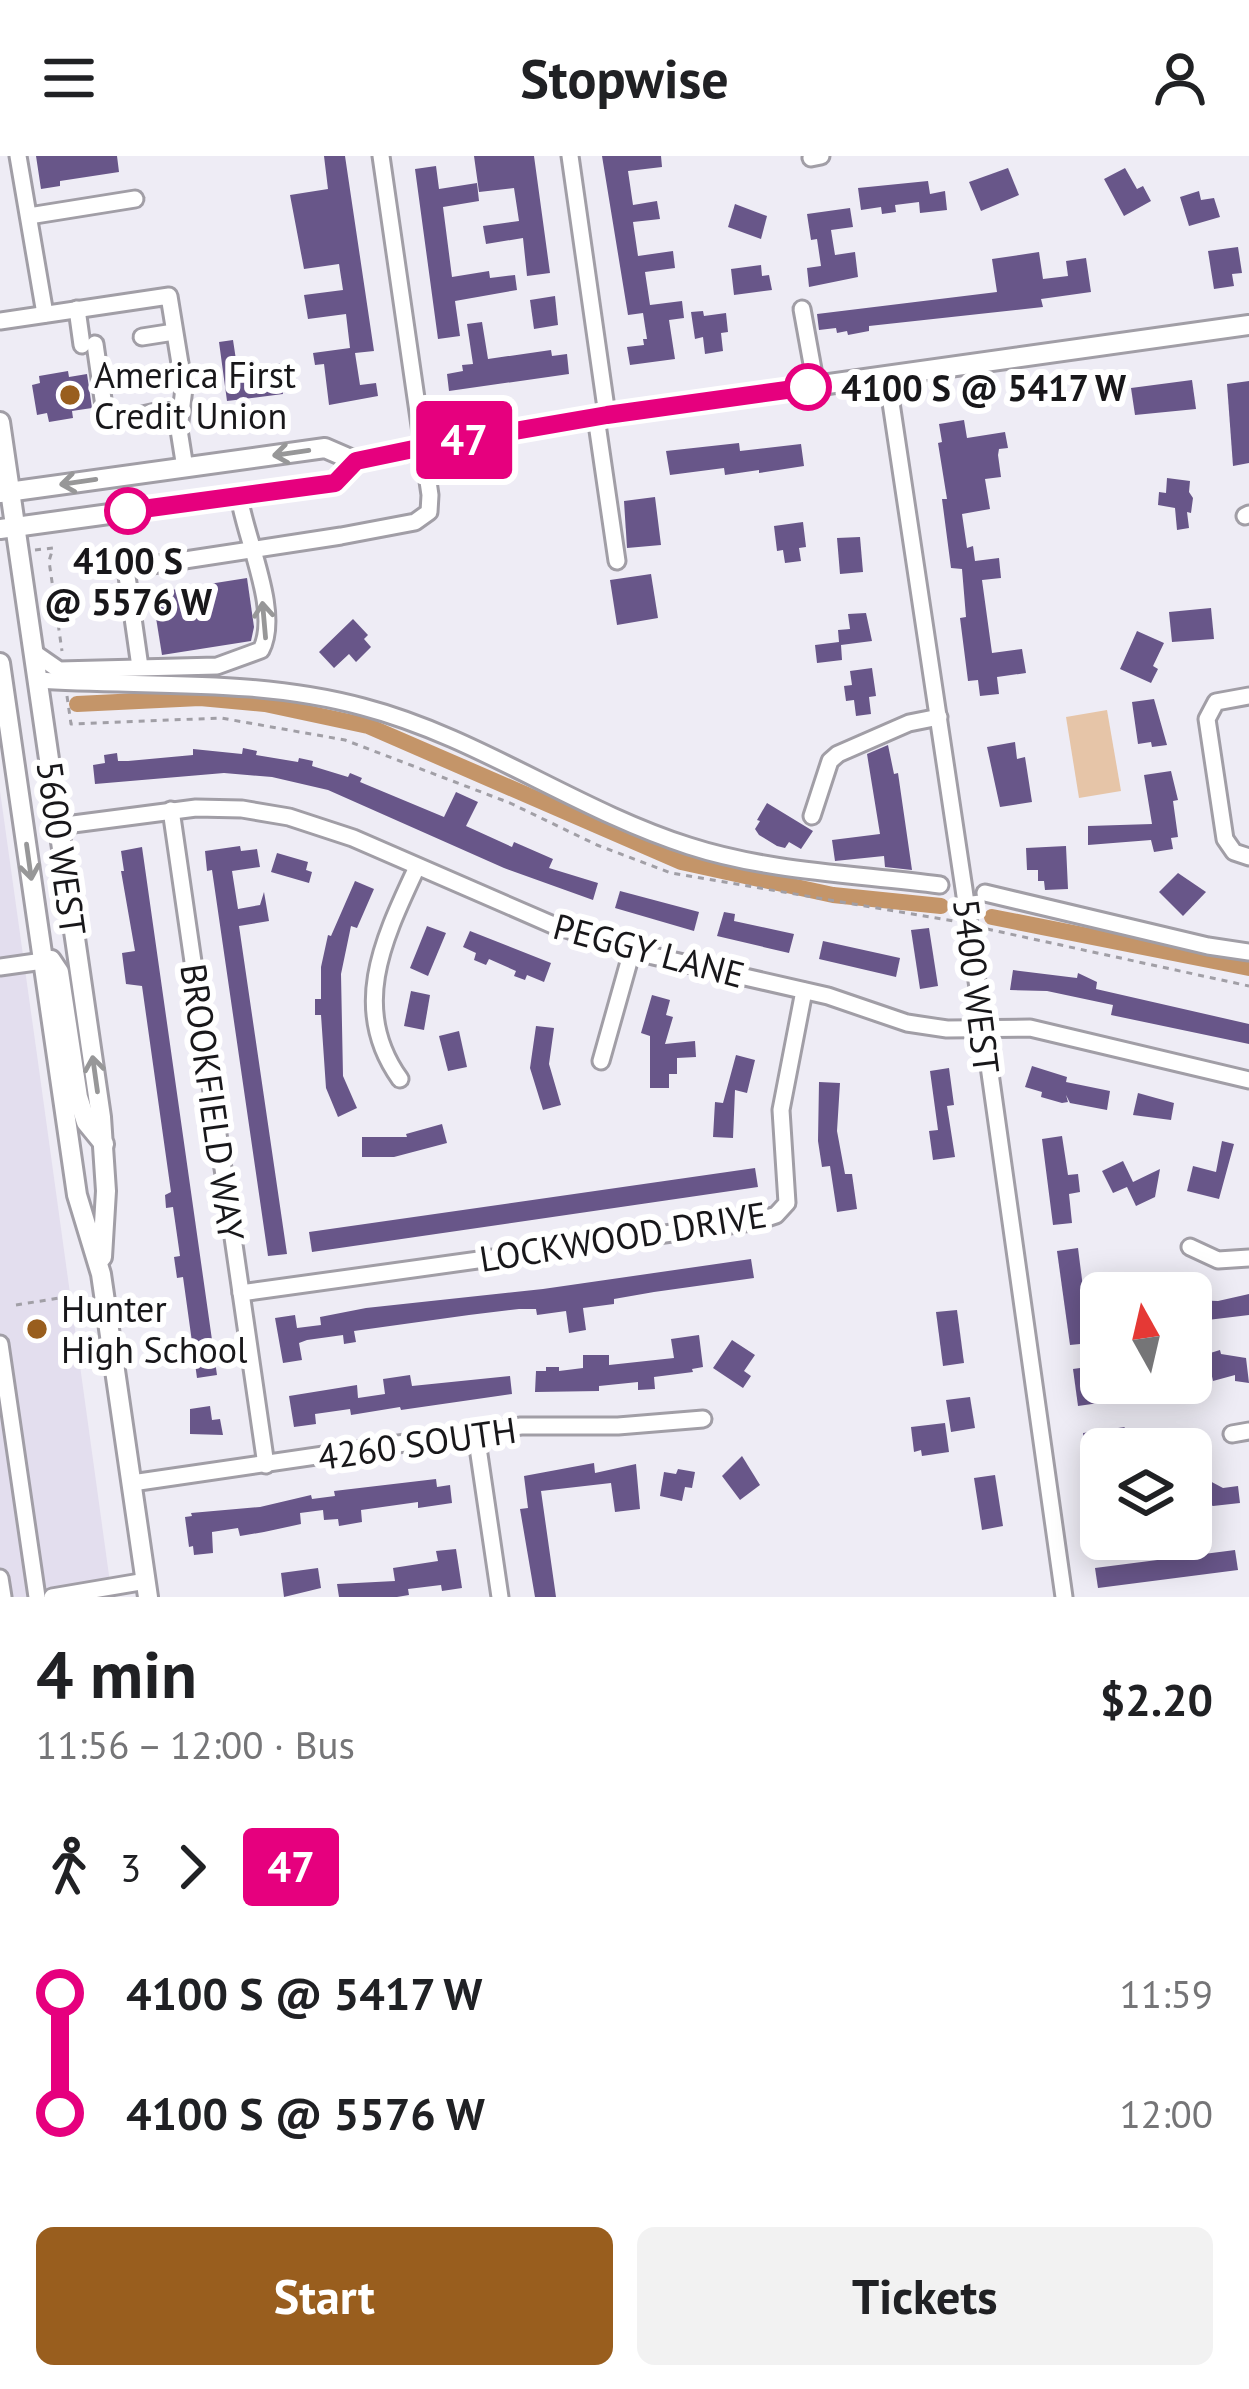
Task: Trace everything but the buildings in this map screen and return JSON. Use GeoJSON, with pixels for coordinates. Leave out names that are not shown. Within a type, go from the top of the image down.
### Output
{"type":"FeatureCollection","features":[{"type":"Feature","properties":{"kind":"main road"},"geometry":{"type":"LineString","coordinates":[[8,528],[335,483],[356,461],[601,416],[1249,326]]}},
{"type":"Feature","properties":{"kind":"main road","name":"5600 WEST"},"geometry":{"type":"LineString","coordinates":[[0,422],[8,528],[38,680],[104,1144],[101,1274]]}},
{"type":"Feature","properties":{"kind":"main road"},"geometry":{"type":"LineString","coordinates":[[5,493],[325,448],[356,461]]}},
{"type":"Feature","properties":{"kind":"main road","name":"5600 WEST"},"geometry":{"type":"LineString","coordinates":[[0,663],[77,1196],[101,1274],[147,1589]]}},
{"type":"Feature","properties":{"kind":"main road"},"geometry":{"type":"LineString","coordinates":[[43,961],[51,960],[59,972],[78,1097],[86,1122],[104,1144]]}},
{"type":"Feature","properties":{"kind":"street"},"geometry":{"type":"LineString","coordinates":[[18,156],[45,314]]}},
{"type":"Feature","properties":{"kind":"street"},"geometry":{"type":"LineString","coordinates":[[140,667],[125,569],[415,522],[429,512],[381,156]]}},
{"type":"Feature","properties":{"kind":"street"},"geometry":{"type":"LineString","coordinates":[[570,156],[617,561]]}},
{"type":"Feature","properties":{"kind":"street"},"geometry":{"type":"LineString","coordinates":[[811,158],[821,156]]}},
{"type":"Feature","properties":{"kind":"street"},"geometry":{"type":"LineString","coordinates":[[29,216],[135,199]]}},
{"type":"Feature","properties":{"kind":"street"},"geometry":{"type":"LineString","coordinates":[[0,321],[169,296],[184,388],[179,430],[185,468]]}},
{"type":"Feature","properties":{"kind":"street"},"geometry":{"type":"LineString","coordinates":[[77,309],[111,422],[153,410],[181,409]]}},
{"type":"Feature","properties":{"kind":"street"},"geometry":{"type":"LineString","coordinates":[[802,309],[816,386]]}},
{"type":"Feature","properties":{"kind":"street"},"geometry":{"type":"LineString","coordinates":[[142,337],[174,332]]}},
{"type":"Feature","properties":{"kind":"street","name":"5400 WEST"},"geometry":{"type":"LineString","coordinates":[[887,376],[1064,1597]]}},
{"type":"Feature","properties":{"kind":"street"},"geometry":{"type":"LineString","coordinates":[[38,680],[140,667],[217,666],[261,650],[268,637],[254,549],[239,496]]}},
{"type":"Feature","properties":{"kind":"street"},"geometry":{"type":"LineString","coordinates":[[33,652],[65,676],[247,686],[364,707],[427,727],[609,815],[687,845],[776,866],[940,885]]}},
{"type":"Feature","properties":{"kind":"street"},"geometry":{"type":"LineString","coordinates":[[1249,696],[1216,702],[1207,719],[1228,847],[1249,856]]}},
{"type":"Feature","properties":{"kind":"street"},"geometry":{"type":"LineString","coordinates":[[812,816],[830,760],[909,723],[939,717]]}},
{"type":"Feature","properties":{"kind":"street","name":"PEGGY LANE"},"geometry":{"type":"LineString","coordinates":[[58,826],[219,807],[289,817],[332,829],[518,912],[632,951],[804,991],[907,1023],[947,1029],[1044,1031],[1249,1080]]}},
{"type":"Feature","properties":{"kind":"street","name":"BROOKFIELD WAY"},"geometry":{"type":"LineString","coordinates":[[171,810],[266,1465]]}},
{"type":"Feature","properties":{"kind":"street"},"geometry":{"type":"LineString","coordinates":[[400,1079],[379,1043],[375,982],[390,925],[417,867]]}},
{"type":"Feature","properties":{"kind":"street"},"geometry":{"type":"LineString","coordinates":[[985,893],[1249,952]]}},
{"type":"Feature","properties":{"kind":"street"},"geometry":{"type":"LineString","coordinates":[[601,1061],[632,951]]}},
{"type":"Feature","properties":{"kind":"street"},"geometry":{"type":"LineString","coordinates":[[0,967],[43,961]]}},
{"type":"Feature","properties":{"kind":"street","name":"LOCKWOOD DRIVE"},"geometry":{"type":"LineString","coordinates":[[241,1293],[776,1215],[784,1210],[789,1195],[782,1097],[804,991]]}},
{"type":"Feature","properties":{"kind":"street"},"geometry":{"type":"LineString","coordinates":[[1190,1247],[1218,1260],[1249,1258]]}},
{"type":"Feature","properties":{"kind":"street"},"geometry":{"type":"LineString","coordinates":[[0,1344],[37,1597]]}},
{"type":"Feature","properties":{"kind":"street","name":"4260 SOUTH"},"geometry":{"type":"LineString","coordinates":[[132,1484],[538,1425],[703,1419]]}},
{"type":"Feature","properties":{"kind":"street"},"geometry":{"type":"LineString","coordinates":[[476,1433],[500,1597]]}},
{"type":"Feature","properties":{"kind":"street"},"geometry":{"type":"LineString","coordinates":[[0,1578],[3,1597]]}},
{"type":"Feature","properties":{"kind":"street"},"geometry":{"type":"LineString","coordinates":[[52,1597],[147,1589]]}},
{"type":"Feature","properties":{"kind":"path"},"geometry":{"type":"LineString","coordinates":[[51,547],[71,724],[221,718],[345,740],[510,803],[597,845],[671,873],[949,920]]}},
{"type":"Feature","properties":{"kind":"path"},"geometry":{"type":"LineString","coordinates":[[983,928],[1249,986]]}},
{"type":"Feature","properties":{"kind":"path"},"geometry":{"type":"LineString","coordinates":[[16,1305],[72,1296]]}},
{"type":"Feature","properties":{"kind":"shaded area"},"geometry":{"type":"Polygon","coordinates":[[[1107,710],[1121,791],[1079,798],[1066,717],[1107,710]]]}},
{"type":"Feature","properties":{"kind":"shaded area","name":"Hunter High School"},"geometry":{"type":"Polygon","coordinates":[[[0,791],[38,1062],[112,1597],[0,1597],[0,791]]]}},
{"type":"Feature","properties":{"kind":"waterway"},"geometry":{"type":"LineString","coordinates":[[77,704],[200,698],[265,704],[368,726],[681,862],[833,895],[941,906]]}},
{"type":"Feature","properties":{"kind":"waterway"},"geometry":{"type":"LineString","coordinates":[[992,917],[1249,968]]}},
{"type":"Feature","properties":{"kind":"bus line","name":"47"},"geometry":{"type":"LineString","coordinates":[[128,511],[335,483],[356,461],[496,434],[808,387]]}},
{"type":"Feature","properties":{"kind":"place","name":"4100 S @ 5417 W"},"geometry":{"type":"Point","coordinates":[808,387]}},
{"type":"Feature","properties":{"kind":"place","name":"America First Credit Union"},"geometry":{"type":"Point","coordinates":[70,395]}},
{"type":"Feature","properties":{"kind":"place","name":"4100 S @ 5576 W"},"geometry":{"type":"Point","coordinates":[128,511]}},
{"type":"Feature","properties":{"kind":"place","name":"Hunter High School"},"geometry":{"type":"Point","coordinates":[37,1329]}}]}
